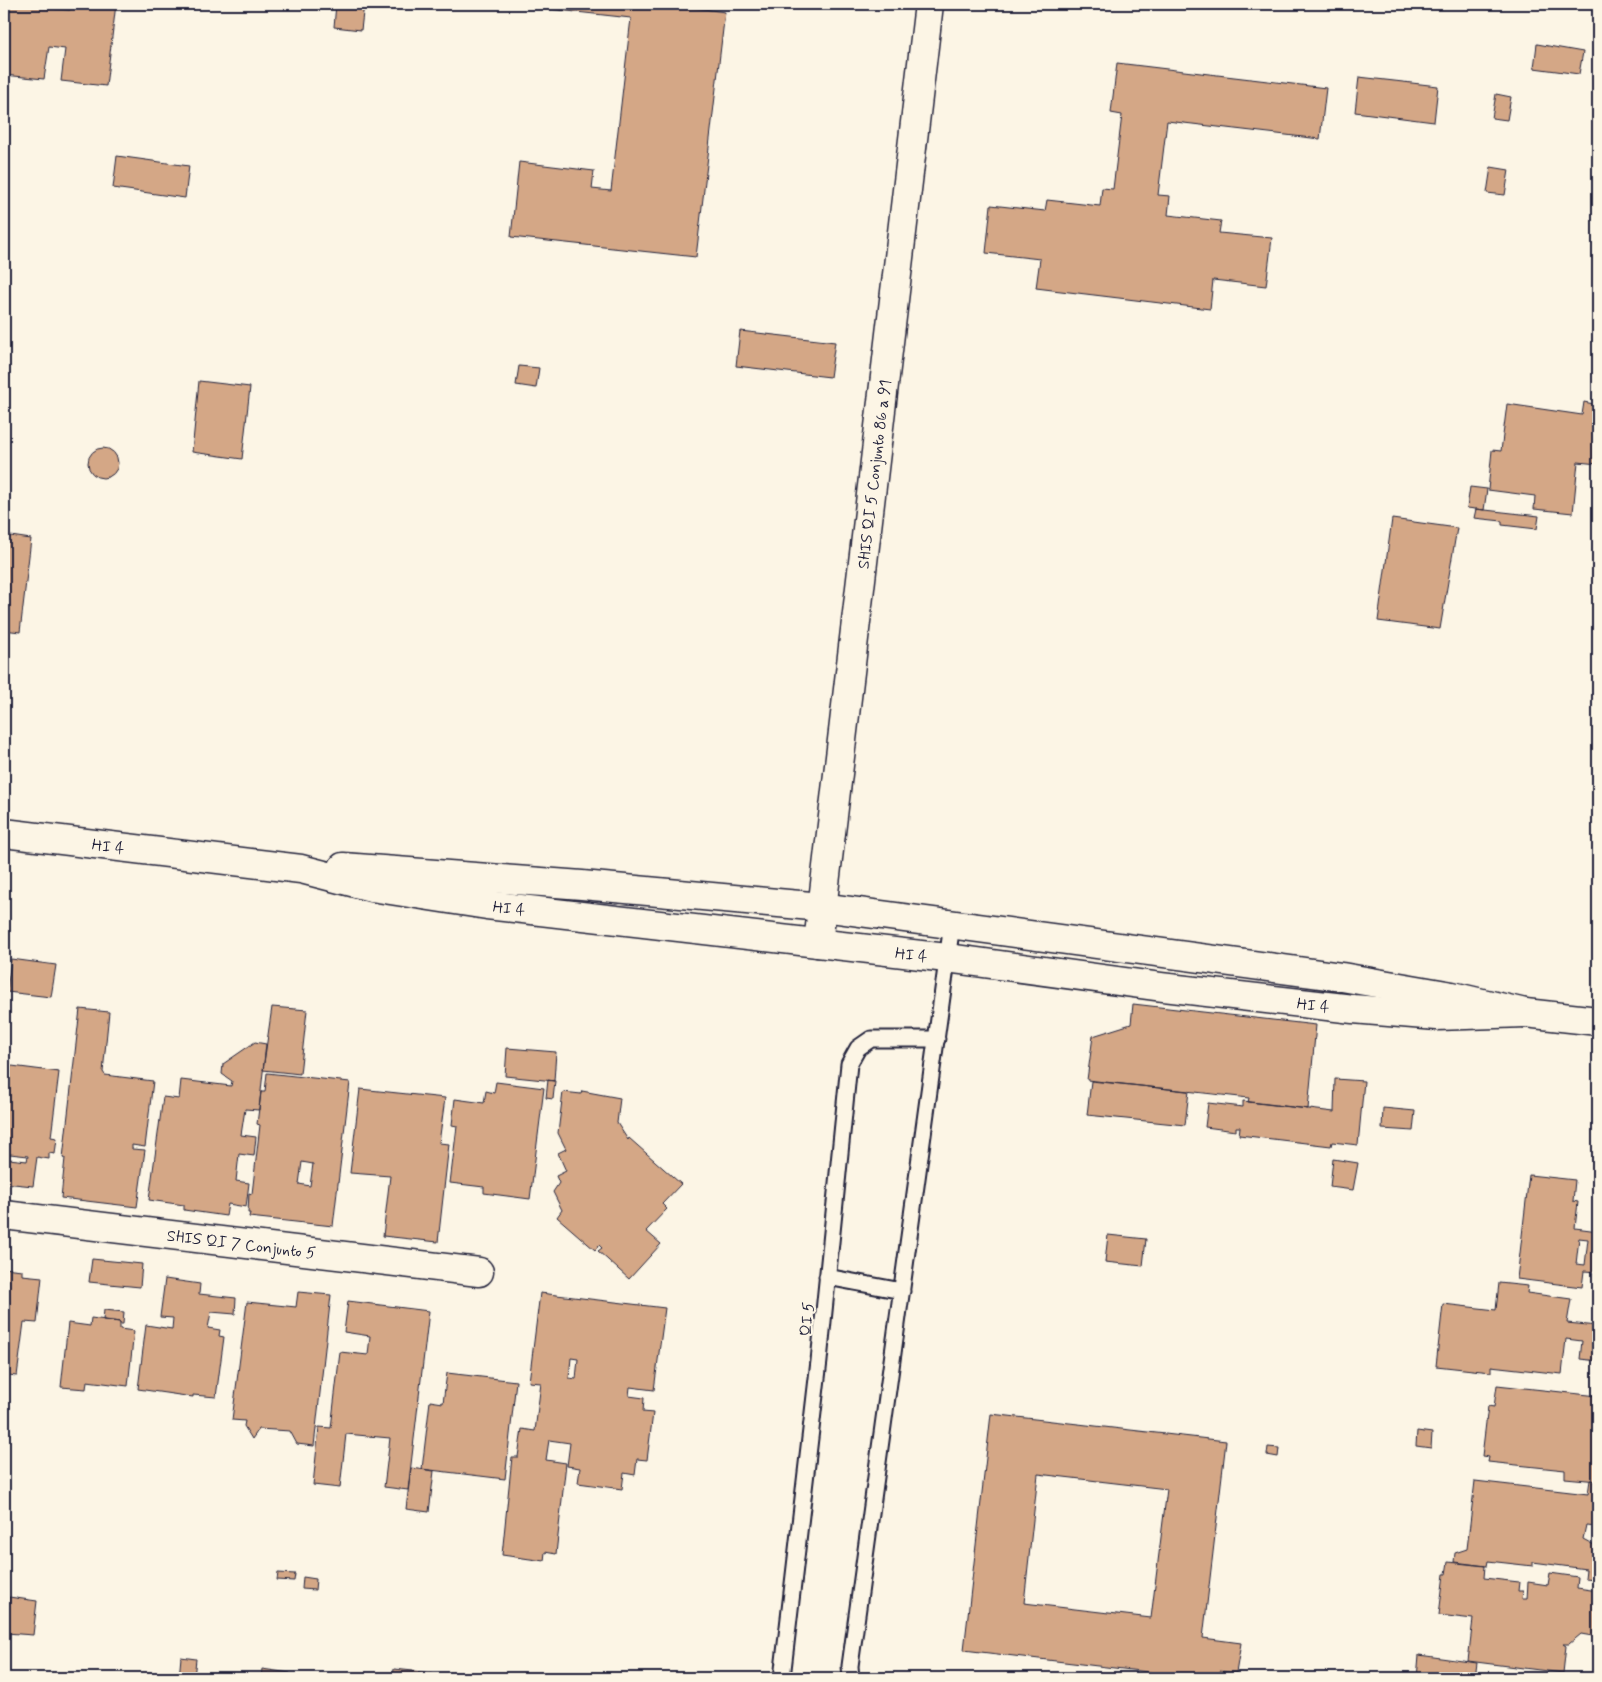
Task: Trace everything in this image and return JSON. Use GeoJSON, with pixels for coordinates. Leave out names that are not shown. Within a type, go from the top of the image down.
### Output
{"type":"FeatureCollection","features":[{"type":"Feature","properties":{"kind":"street","name":"SHIS QI 5 Conjunto 86 a 91"},"geometry":{"type":"LineString","coordinates":[[818,943],[929,4]]}},
{"type":"Feature","properties":{"kind":"street","name":"HI 4"},"geometry":{"type":"LineString","coordinates":[[4,833],[301,868],[371,887],[487,905],[947,958],[1162,987],[1353,1009],[1437,1016],[1525,1013]]}},
{"type":"Feature","properties":{"kind":"street","name":"HI 4"},"geometry":{"type":"LineString","coordinates":[[301,868],[348,866],[822,908],[1342,978],[1452,996],[1525,1013],[1598,1021]]}},
{"type":"Feature","properties":{"kind":"street","name":"SHIS QI 7 Conjunto 5"},"geometry":{"type":"LineString","coordinates":[[4,1215],[479,1272]]}},
{"type":"Feature","properties":{"kind":"lane"},"geometry":{"type":"LineString","coordinates":[[851,1678],[850,1666],[938,1039],[952,924]]}},
{"type":"Feature","properties":{"kind":"lane","name":"QI 5"},"geometry":{"type":"LineString","coordinates":[[782,1678],[849,1064],[858,1048],[871,1039],[938,1039]]}},
{"type":"Feature","properties":{"kind":"lane"},"geometry":{"type":"LineString","coordinates":[[827,1277],[902,1291]]}},
{"type":"Feature","properties":{"kind":"building"},"geometry":{"type":"Polygon","coordinates":[[[4,4],[56,4],[55,9],[70,10],[71,4],[116,4],[106,86],[61,81],[65,49],[49,47],[44,79],[4,75],[4,4]]]}},
{"type":"Feature","properties":{"kind":"building"},"geometry":{"type":"Polygon","coordinates":[[[336,4],[364,4],[361,30],[334,27],[336,4]]]}},
{"type":"Feature","properties":{"kind":"building"},"geometry":{"type":"Polygon","coordinates":[[[503,4],[690,4],[689,7],[725,12],[696,257],[511,237],[519,162],[594,171],[592,189],[611,191],[631,18],[503,4]]]}},
{"type":"Feature","properties":{"kind":"building"},"geometry":{"type":"Polygon","coordinates":[[[1579,4],[1598,4],[1598,29],[1592,28],[1595,8],[1579,6],[1579,4]]]}},
{"type":"Feature","properties":{"kind":"building"},"geometry":{"type":"Polygon","coordinates":[[[1537,44],[1583,52],[1579,74],[1534,68],[1537,44]]]}},
{"type":"Feature","properties":{"kind":"building"},"geometry":{"type":"Polygon","coordinates":[[[1117,63],[1326,88],[1320,139],[1167,121],[1158,195],[1170,196],[1168,215],[1221,221],[1219,233],[1272,238],[1266,286],[1213,280],[1210,309],[1036,288],[1040,259],[986,253],[991,205],[1045,211],[1047,200],[1100,206],[1102,188],[1113,189],[1122,115],[1111,113],[1117,63]]]}},
{"type":"Feature","properties":{"kind":"building"},"geometry":{"type":"Polygon","coordinates":[[[1359,77],[1438,86],[1434,122],[1355,112],[1359,77]]]}},
{"type":"Feature","properties":{"kind":"building"},"geometry":{"type":"Polygon","coordinates":[[[1496,94],[1511,97],[1507,120],[1492,118],[1496,94]]]}},
{"type":"Feature","properties":{"kind":"building"},"geometry":{"type":"Polygon","coordinates":[[[117,156],[189,166],[185,198],[113,188],[117,156]]]}},
{"type":"Feature","properties":{"kind":"building"},"geometry":{"type":"Polygon","coordinates":[[[1491,167],[1509,170],[1505,195],[1487,193],[1491,167]]]}},
{"type":"Feature","properties":{"kind":"building"},"geometry":{"type":"Polygon","coordinates":[[[740,331],[835,342],[830,377],[736,366],[740,331]]]}},
{"type":"Feature","properties":{"kind":"building"},"geometry":{"type":"Polygon","coordinates":[[[519,366],[539,368],[536,388],[516,385],[519,366]]]}},
{"type":"Feature","properties":{"kind":"building"},"geometry":{"type":"Polygon","coordinates":[[[199,381],[250,387],[242,459],[192,452],[199,381]]]}},
{"type":"Feature","properties":{"kind":"building"},"geometry":{"type":"Polygon","coordinates":[[[1584,402],[1598,405],[1598,464],[1578,462],[1573,513],[1534,509],[1535,496],[1488,490],[1492,450],[1501,451],[1507,404],[1582,415],[1584,402]]]}},
{"type":"Feature","properties":{"kind":"building"},"geometry":{"type":"Polygon","coordinates":[[[103,448],[114,452],[118,463],[114,474],[103,478],[92,474],[88,463],[92,452],[103,448]]]}},
{"type":"Feature","properties":{"kind":"building"},"geometry":{"type":"Polygon","coordinates":[[[1470,487],[1487,489],[1484,510],[1467,508],[1470,487]]]}},
{"type":"Feature","properties":{"kind":"building"},"geometry":{"type":"Polygon","coordinates":[[[1476,509],[1539,516],[1537,529],[1502,525],[1502,521],[1474,518],[1476,509]]]}},
{"type":"Feature","properties":{"kind":"building"},"geometry":{"type":"Polygon","coordinates":[[[1392,519],[1457,528],[1440,629],[1378,621],[1392,519]]]}},
{"type":"Feature","properties":{"kind":"building"},"geometry":{"type":"Polygon","coordinates":[[[4,535],[31,539],[20,632],[4,630],[4,535]]]}},
{"type":"Feature","properties":{"kind":"building"},"geometry":{"type":"Polygon","coordinates":[[[11,959],[56,965],[51,997],[7,992],[11,959]]]}},
{"type":"Feature","properties":{"kind":"building"},"geometry":{"type":"Polygon","coordinates":[[[1133,1004],[1316,1025],[1308,1109],[1248,1102],[1249,1098],[1087,1080],[1093,1036],[1131,1024],[1133,1004]]]}},
{"type":"Feature","properties":{"kind":"building"},"geometry":{"type":"Polygon","coordinates":[[[272,1007],[307,1010],[300,1074],[263,1070],[272,1007]]]}},
{"type":"Feature","properties":{"kind":"building"},"geometry":{"type":"Polygon","coordinates":[[[80,1009],[109,1012],[103,1072],[105,1075],[153,1081],[145,1147],[132,1145],[132,1149],[145,1150],[137,1207],[61,1198],[65,1158],[63,1158],[80,1009]]]}},
{"type":"Feature","properties":{"kind":"building"},"geometry":{"type":"Polygon","coordinates":[[[255,1042],[266,1044],[259,1110],[245,1109],[241,1135],[256,1137],[254,1156],[239,1154],[236,1181],[249,1183],[246,1207],[228,1204],[226,1216],[184,1210],[184,1205],[149,1200],[163,1097],[179,1099],[181,1080],[231,1086],[232,1081],[222,1074],[223,1064],[255,1042]]]}},
{"type":"Feature","properties":{"kind":"building"},"geometry":{"type":"Polygon","coordinates":[[[507,1048],[556,1052],[554,1081],[505,1076],[507,1048]]]}},
{"type":"Feature","properties":{"kind":"building"},"geometry":{"type":"Polygon","coordinates":[[[4,1065],[59,1072],[51,1137],[57,1138],[55,1154],[49,1153],[49,1159],[37,1157],[33,1186],[4,1183],[4,1065]],[[10,1154],[9,1159],[27,1161],[28,1156],[10,1154]]]}},
{"type":"Feature","properties":{"kind":"building"},"geometry":{"type":"Polygon","coordinates":[[[267,1073],[350,1082],[333,1226],[249,1217],[249,1193],[252,1194],[260,1125],[257,1124],[261,1092],[265,1092],[267,1073]],[[302,1162],[299,1184],[310,1186],[313,1164],[302,1162]]]}},
{"type":"Feature","properties":{"kind":"building"},"geometry":{"type":"Polygon","coordinates":[[[1335,1079],[1364,1081],[1358,1145],[1332,1142],[1331,1146],[1239,1135],[1240,1127],[1236,1127],[1236,1131],[1205,1127],[1208,1103],[1243,1107],[1243,1101],[1334,1112],[1335,1079]]]}},
{"type":"Feature","properties":{"kind":"building"},"geometry":{"type":"Polygon","coordinates":[[[548,1080],[555,1081],[553,1099],[546,1098],[548,1080]]]}},
{"type":"Feature","properties":{"kind":"building"},"geometry":{"type":"Polygon","coordinates":[[[1091,1081],[1189,1091],[1185,1125],[1087,1115],[1091,1081]]]}},
{"type":"Feature","properties":{"kind":"building"},"geometry":{"type":"Polygon","coordinates":[[[496,1082],[544,1088],[530,1199],[484,1193],[484,1187],[450,1183],[457,1126],[452,1125],[455,1099],[484,1103],[486,1091],[494,1093],[496,1082]]]}},
{"type":"Feature","properties":{"kind":"building"},"geometry":{"type":"Polygon","coordinates":[[[360,1089],[445,1098],[439,1143],[449,1144],[438,1242],[383,1236],[390,1176],[350,1173],[360,1089]]]}},
{"type":"Feature","properties":{"kind":"building"},"geometry":{"type":"Polygon","coordinates":[[[582,1091],[620,1098],[617,1123],[628,1140],[629,1138],[681,1184],[662,1204],[667,1209],[646,1231],[661,1244],[629,1279],[598,1251],[602,1248],[599,1245],[595,1250],[557,1217],[562,1210],[553,1192],[559,1183],[556,1176],[566,1171],[558,1153],[566,1149],[558,1133],[563,1092],[581,1094],[582,1091]]]}},
{"type":"Feature","properties":{"kind":"building"},"geometry":{"type":"Polygon","coordinates":[[[1383,1108],[1415,1111],[1413,1131],[1382,1129],[1383,1108]]]}},
{"type":"Feature","properties":{"kind":"building"},"geometry":{"type":"Polygon","coordinates":[[[1333,1159],[1358,1163],[1353,1190],[1330,1187],[1333,1159]]]}},
{"type":"Feature","properties":{"kind":"building"},"geometry":{"type":"Polygon","coordinates":[[[1529,1175],[1575,1180],[1573,1201],[1578,1202],[1575,1228],[1598,1231],[1598,1272],[1584,1271],[1582,1287],[1517,1279],[1529,1175]],[[1579,1238],[1576,1264],[1585,1265],[1588,1239],[1579,1238]]]}},
{"type":"Feature","properties":{"kind":"building"},"geometry":{"type":"Polygon","coordinates":[[[1108,1235],[1146,1239],[1143,1266],[1105,1262],[1108,1235]]]}},
{"type":"Feature","properties":{"kind":"building"},"geometry":{"type":"Polygon","coordinates":[[[92,1259],[142,1264],[140,1287],[89,1282],[92,1259]]]}},
{"type":"Feature","properties":{"kind":"building"},"geometry":{"type":"Polygon","coordinates":[[[4,1268],[22,1270],[22,1275],[42,1277],[37,1323],[24,1322],[17,1376],[8,1375],[8,1382],[4,1382],[4,1268]]]}},
{"type":"Feature","properties":{"kind":"building"},"geometry":{"type":"Polygon","coordinates":[[[165,1279],[200,1284],[199,1294],[236,1298],[235,1314],[211,1312],[208,1328],[220,1330],[219,1336],[224,1337],[216,1397],[193,1395],[193,1397],[138,1389],[146,1325],[172,1329],[173,1318],[160,1317],[165,1279]]]}},
{"type":"Feature","properties":{"kind":"building"},"geometry":{"type":"Polygon","coordinates":[[[1499,1283],[1528,1286],[1527,1293],[1571,1299],[1567,1323],[1598,1326],[1598,1361],[1580,1359],[1582,1341],[1566,1339],[1562,1374],[1491,1366],[1491,1372],[1436,1366],[1443,1304],[1496,1310],[1499,1283]]]}},
{"type":"Feature","properties":{"kind":"building"},"geometry":{"type":"Polygon","coordinates":[[[298,1292],[331,1295],[314,1446],[297,1444],[290,1431],[259,1429],[252,1439],[244,1426],[245,1421],[232,1420],[247,1302],[296,1307],[298,1292]]]}},
{"type":"Feature","properties":{"kind":"building"},"geometry":{"type":"Polygon","coordinates":[[[540,1293],[665,1308],[654,1390],[630,1387],[629,1396],[644,1398],[643,1412],[653,1413],[647,1460],[637,1459],[635,1475],[624,1473],[622,1489],[578,1483],[580,1468],[567,1466],[570,1443],[549,1440],[546,1460],[566,1463],[556,1554],[545,1552],[544,1561],[502,1555],[512,1457],[518,1457],[522,1429],[535,1431],[541,1383],[529,1382],[540,1293]],[[571,1358],[569,1378],[576,1379],[578,1359],[571,1358]]]}},
{"type":"Feature","properties":{"kind":"building"},"geometry":{"type":"Polygon","coordinates":[[[348,1301],[429,1311],[408,1490],[384,1487],[390,1438],[346,1434],[340,1488],[313,1485],[319,1427],[331,1428],[340,1352],[368,1355],[370,1336],[344,1332],[348,1301]]]}},
{"type":"Feature","properties":{"kind":"building"},"geometry":{"type":"Polygon","coordinates":[[[104,1310],[124,1312],[123,1324],[103,1320],[104,1310]]]}},
{"type":"Feature","properties":{"kind":"building"},"geometry":{"type":"Polygon","coordinates":[[[91,1318],[120,1322],[120,1329],[134,1331],[128,1386],[87,1381],[86,1389],[61,1387],[68,1323],[90,1326],[91,1318]]]}},
{"type":"Feature","properties":{"kind":"building"},"geometry":{"type":"Polygon","coordinates":[[[447,1373],[516,1381],[505,1479],[422,1469],[430,1401],[443,1403],[447,1373]]]}},
{"type":"Feature","properties":{"kind":"building"},"geometry":{"type":"Polygon","coordinates":[[[1497,1385],[1598,1396],[1598,1481],[1565,1478],[1565,1470],[1488,1462],[1489,1457],[1482,1456],[1488,1406],[1494,1407],[1497,1385]]]}},
{"type":"Feature","properties":{"kind":"building"},"geometry":{"type":"Polygon","coordinates":[[[991,1414],[1226,1441],[1203,1638],[1241,1643],[1236,1673],[1220,1671],[1219,1678],[1198,1678],[964,1650],[991,1414]],[[1038,1474],[1024,1603],[1151,1618],[1167,1489],[1038,1474]]]}},
{"type":"Feature","properties":{"kind":"building"},"geometry":{"type":"Polygon","coordinates":[[[1417,1431],[1432,1433],[1431,1448],[1416,1446],[1417,1431]]]}},
{"type":"Feature","properties":{"kind":"building"},"geometry":{"type":"Polygon","coordinates":[[[1268,1447],[1279,1448],[1278,1457],[1267,1455],[1268,1447]]]}},
{"type":"Feature","properties":{"kind":"building"},"geometry":{"type":"Polygon","coordinates":[[[411,1468],[434,1471],[429,1512],[406,1509],[411,1468]]]}},
{"type":"Feature","properties":{"kind":"building"},"geometry":{"type":"Polygon","coordinates":[[[1590,1480],[1598,1481],[1598,1526],[1586,1525],[1583,1539],[1598,1547],[1596,1579],[1585,1578],[1586,1569],[1533,1562],[1533,1566],[1488,1561],[1487,1566],[1454,1562],[1455,1553],[1467,1549],[1475,1481],[1588,1494],[1590,1480]]]}},
{"type":"Feature","properties":{"kind":"building"},"geometry":{"type":"Polygon","coordinates":[[[1448,1562],[1485,1566],[1484,1578],[1519,1582],[1518,1591],[1523,1591],[1522,1599],[1527,1599],[1528,1582],[1548,1585],[1550,1573],[1578,1577],[1577,1588],[1598,1591],[1598,1637],[1581,1634],[1569,1644],[1563,1644],[1566,1646],[1563,1673],[1468,1661],[1473,1619],[1439,1615],[1444,1574],[1446,1574],[1448,1562]]]}},
{"type":"Feature","properties":{"kind":"building"},"geometry":{"type":"Polygon","coordinates":[[[278,1573],[295,1574],[294,1581],[277,1580],[278,1573]]]}},
{"type":"Feature","properties":{"kind":"building"},"geometry":{"type":"Polygon","coordinates":[[[303,1577],[316,1579],[315,1590],[302,1589],[303,1577]]]}},
{"type":"Feature","properties":{"kind":"building"},"geometry":{"type":"Polygon","coordinates":[[[9,1597],[37,1601],[33,1635],[6,1633],[9,1597]]]}},
{"type":"Feature","properties":{"kind":"building"},"geometry":{"type":"Polygon","coordinates":[[[1419,1655],[1477,1663],[1475,1678],[1417,1678],[1419,1655]]]}},
{"type":"Feature","properties":{"kind":"building"},"geometry":{"type":"Polygon","coordinates":[[[181,1657],[196,1659],[194,1678],[179,1678],[181,1657]]]}},
{"type":"Feature","properties":{"kind":"building"},"geometry":{"type":"Polygon","coordinates":[[[262,1669],[290,1673],[289,1678],[261,1678],[262,1669]]]}},
{"type":"Feature","properties":{"kind":"building"},"geometry":{"type":"Polygon","coordinates":[[[394,1669],[432,1673],[431,1678],[393,1678],[394,1669]]]}}]}
